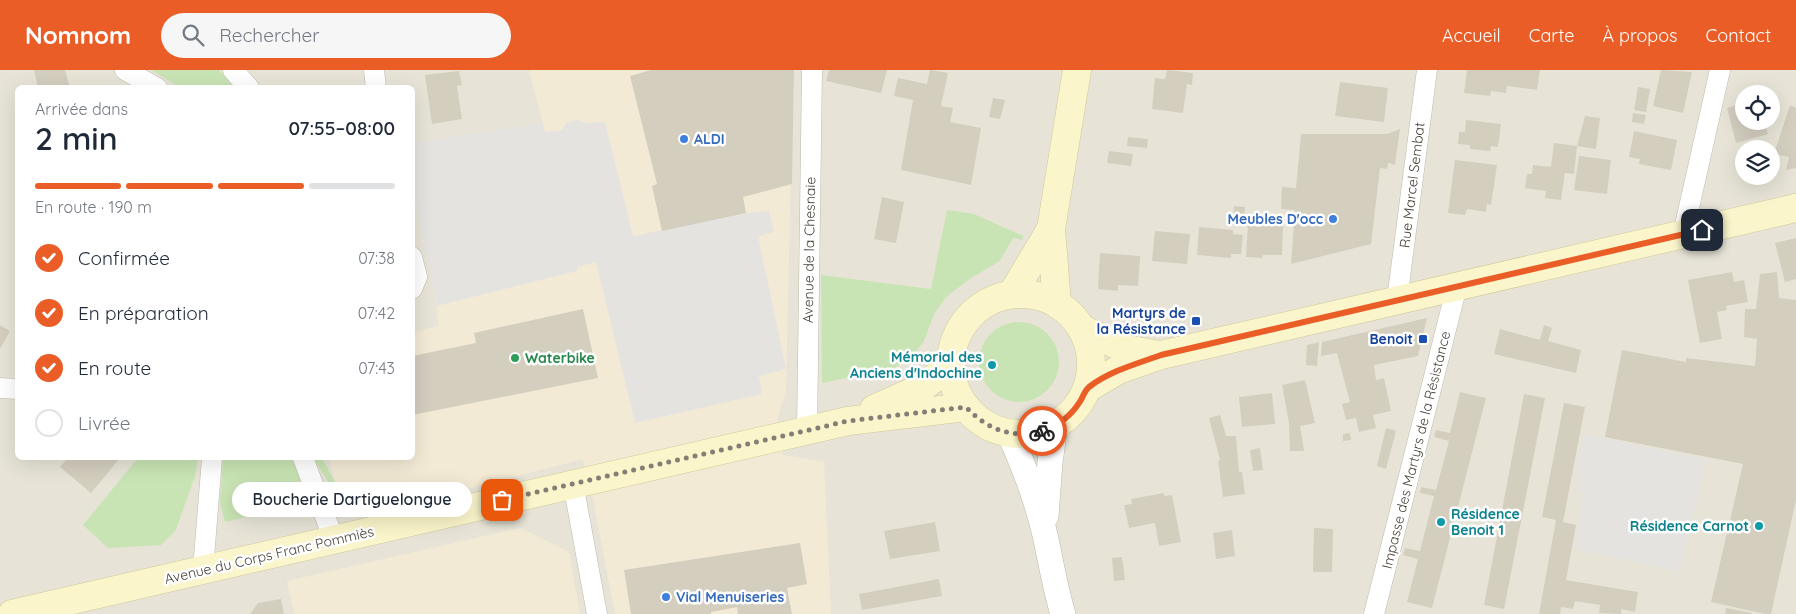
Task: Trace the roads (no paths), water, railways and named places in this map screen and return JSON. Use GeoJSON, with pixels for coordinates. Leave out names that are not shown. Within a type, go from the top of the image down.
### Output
{"type":"FeatureCollection","features":[{"type":"Feature","properties":{"kind":"main road"},"geometry":{"type":"LineString","coordinates":[[1058,304],[1051,229],[1077,70]]}},
{"type":"Feature","properties":{"kind":"main road"},"geometry":{"type":"LineString","coordinates":[[1088,388],[1118,370],[1161,355],[1796,208]]}},
{"type":"Feature","properties":{"kind":"main road"},"geometry":{"type":"LineString","coordinates":[[1012,294],[1051,229]]}},
{"type":"Feature","properties":{"kind":"main road"},"geometry":{"type":"LineString","coordinates":[[1012,294],[1037,295],[1058,304],[1071,314],[1082,328],[1091,354],[1088,388],[1080,403],[1069,416],[1055,426],[1032,433],[1009,433],[992,428],[978,420],[966,407],[954,387],[950,366],[955,340],[967,319],[985,304],[1012,294]]}},
{"type":"Feature","properties":{"kind":"main road"},"geometry":{"type":"LineString","coordinates":[[1082,328],[1126,349],[1161,355]]}},
{"type":"Feature","properties":{"kind":"main road","name":"Avenue du Corps Franc Pommiès"},"geometry":{"type":"LineString","coordinates":[[848,421],[923,386],[950,366]]}},
{"type":"Feature","properties":{"kind":"main road","name":"Avenue du Corps Franc Pommiès"},"geometry":{"type":"LineString","coordinates":[[12,614],[848,421],[966,407]]}},
{"type":"Feature","properties":{"kind":"street"},"geometry":{"type":"LineString","coordinates":[[125,70],[152,85]]}},
{"type":"Feature","properties":{"kind":"street"},"geometry":{"type":"LineString","coordinates":[[233,70],[246,85]]}},
{"type":"Feature","properties":{"kind":"street"},"geometry":{"type":"LineString","coordinates":[[374,70],[376,85]]}},
{"type":"Feature","properties":{"kind":"street","name":"Avenue de la Chesnaie"},"geometry":{"type":"LineString","coordinates":[[807,430],[812,70]]}},
{"type":"Feature","properties":{"kind":"street","name":"Rue Marcel Sembat"},"geometry":{"type":"LineString","coordinates":[[1397,300],[1426,70]]}},
{"type":"Feature","properties":{"kind":"street"},"geometry":{"type":"LineString","coordinates":[[1683,234],[1720,70]]}},
{"type":"Feature","properties":{"kind":"street"},"geometry":{"type":"LineString","coordinates":[[415,269],[417,277],[415,282]]}},
{"type":"Feature","properties":{"kind":"street","name":"Impasse des Martyrs de la Résistance"},"geometry":{"type":"LineString","coordinates":[[1374,614],[1457,286]]}},
{"type":"Feature","properties":{"kind":"street"},"geometry":{"type":"LineString","coordinates":[[0,388],[15,389]]}},
{"type":"Feature","properties":{"kind":"street"},"geometry":{"type":"LineString","coordinates":[[1045,536],[1050,462],[1055,426]]}},
{"type":"Feature","properties":{"kind":"street"},"geometry":{"type":"LineString","coordinates":[[1009,433],[1023,464],[1045,536],[1054,586],[1063,614]]}},
{"type":"Feature","properties":{"kind":"street"},"geometry":{"type":"LineString","coordinates":[[203,570],[212,460]]}},
{"type":"Feature","properties":{"kind":"street"},"geometry":{"type":"LineString","coordinates":[[304,460],[334,540]]}},
{"type":"Feature","properties":{"kind":"street"},"geometry":{"type":"LineString","coordinates":[[574,483],[597,614]]}},
{"type":"Feature","properties":{"kind":"place","name":"ALDI"},"geometry":{"type":"Point","coordinates":[684,139]}},
{"type":"Feature","properties":{"kind":"place","name":"Meubles D'occ"},"geometry":{"type":"Point","coordinates":[1333,219]}},
{"type":"Feature","properties":{"kind":"place","name":"Martyrs de la Résistance"},"geometry":{"type":"Point","coordinates":[1196,321]}},
{"type":"Feature","properties":{"kind":"place","name":"Benoit"},"geometry":{"type":"Point","coordinates":[1423,339]}},
{"type":"Feature","properties":{"kind":"place","name":"Waterbike"},"geometry":{"type":"Point","coordinates":[515,358]}},
{"type":"Feature","properties":{"kind":"place","name":"Mémorial des Anciens d'Indochine"},"geometry":{"type":"Point","coordinates":[992,365]}},
{"type":"Feature","properties":{"kind":"place","name":"Boucherie Dartiguelongue"},"geometry":{"type":"Point","coordinates":[502,500]}},
{"type":"Feature","properties":{"kind":"place","name":"Résidence Benoit 1"},"geometry":{"type":"Point","coordinates":[1441,522]}},
{"type":"Feature","properties":{"kind":"place","name":"Résidence Carnot"},"geometry":{"type":"Point","coordinates":[1759,526]}},
{"type":"Feature","properties":{"kind":"place","name":"Vial Menuiseries"},"geometry":{"type":"Point","coordinates":[666,597]}}]}
